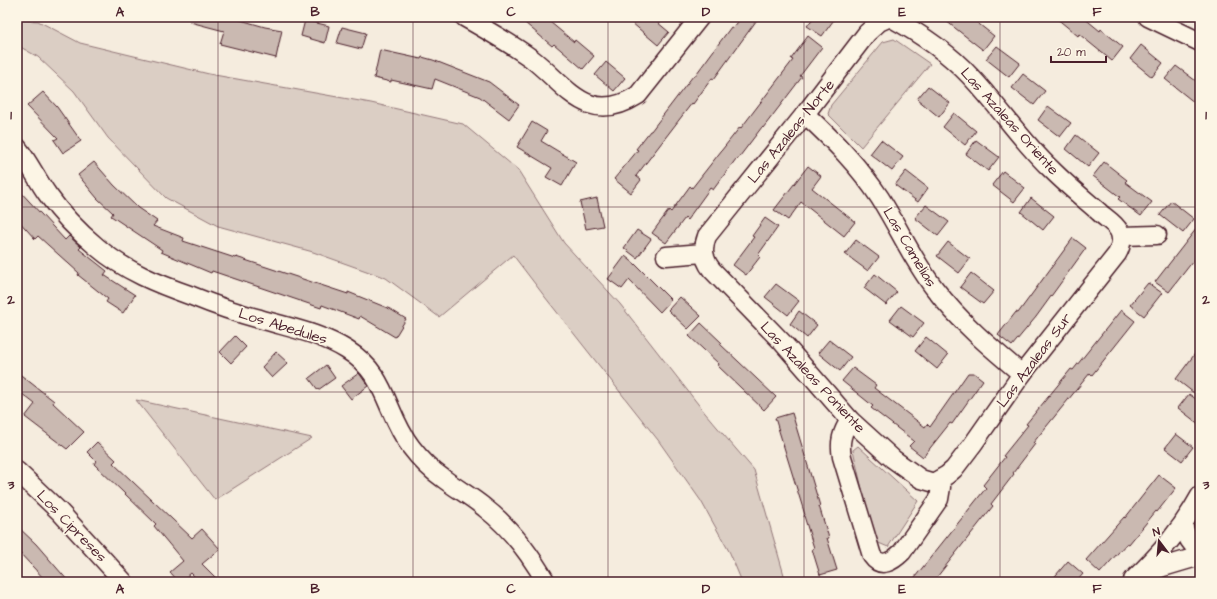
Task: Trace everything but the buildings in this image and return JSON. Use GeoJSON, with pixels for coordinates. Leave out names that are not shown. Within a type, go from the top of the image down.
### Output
{"type":"FeatureCollection","features":[{"type":"Feature","properties":{"kind":"street"},"geometry":{"type":"LineString","coordinates":[[464,17],[532,59],[577,98],[591,104],[606,107],[618,105],[638,95],[700,17]]}},
{"type":"Feature","properties":{"kind":"street","name":"Las Azaleas Norte"},"geometry":{"type":"LineString","coordinates":[[703,253],[703,247],[707,236],[805,114],[866,25],[879,22],[890,17]]}},
{"type":"Feature","properties":{"kind":"street","name":"Las Azaleas Oriente"},"geometry":{"type":"LineString","coordinates":[[890,17],[930,41],[957,63],[1036,154],[1116,226],[1121,236]]}},
{"type":"Feature","properties":{"kind":"street"},"geometry":{"type":"LineString","coordinates":[[1148,17],[1199,40]]}},
{"type":"Feature","properties":{"kind":"street","name":"Las Camelias"},"geometry":{"type":"LineString","coordinates":[[805,114],[833,140],[866,177],[891,215],[900,234],[919,266],[935,290],[953,312],[987,345],[1022,374]]}},
{"type":"Feature","properties":{"kind":"street","name":"Los Abedules"},"geometry":{"type":"LineString","coordinates":[[17,148],[63,214],[98,248],[119,263],[161,285],[221,307],[315,334],[331,341],[358,357],[369,367],[376,377],[402,432],[419,457],[443,479],[472,498],[502,522],[528,553],[546,582]]}},
{"type":"Feature","properties":{"kind":"street"},"geometry":{"type":"LineString","coordinates":[[1121,236],[1157,235]]}},
{"type":"Feature","properties":{"kind":"street","name":"Las Azaleas Sur"},"geometry":{"type":"LineString","coordinates":[[939,480],[954,469],[1022,374],[1117,254],[1120,248],[1121,236]]}},
{"type":"Feature","properties":{"kind":"street"},"geometry":{"type":"LineString","coordinates":[[666,256],[703,253]]}},
{"type":"Feature","properties":{"kind":"street","name":"Las Azaleas Poniente"},"geometry":{"type":"LineString","coordinates":[[703,253],[712,270],[783,343],[850,420],[893,459],[921,479],[931,482],[939,480]]}},
{"type":"Feature","properties":{"kind":"street"},"geometry":{"type":"LineString","coordinates":[[850,420],[842,435],[840,448],[872,556],[879,563],[888,563],[897,557],[936,505],[941,493],[939,480]]}},
{"type":"Feature","properties":{"kind":"street","name":"Los Cipreses"},"geometry":{"type":"LineString","coordinates":[[17,471],[60,512],[124,582]]}},
{"type":"Feature","properties":{"kind":"street"},"geometry":{"type":"LineString","coordinates":[[1132,581],[1162,551],[1183,525],[1200,496]]}},
{"type":"Feature","properties":{"kind":"street"},"geometry":{"type":"LineString","coordinates":[[1183,525],[1191,542],[1200,552]]}},
{"type":"Feature","properties":{"kind":"street"},"geometry":{"type":"LineString","coordinates":[[1132,581],[1163,567],[1200,556]]}},
{"type":"Feature","properties":{"kind":"shaded area"},"geometry":{"type":"Polygon","coordinates":[[[17,20],[38,21],[80,43],[209,74],[371,103],[463,124],[518,170],[564,243],[620,304],[705,413],[754,470],[786,582],[742,582],[730,553],[701,501],[658,440],[513,255],[439,317],[386,278],[313,252],[218,226],[166,198],[108,138],[74,91],[38,57],[17,45],[17,20]]]}},
{"type":"Feature","properties":{"kind":"shaded area"},"geometry":{"type":"Polygon","coordinates":[[[894,39],[930,64],[861,147],[828,114],[831,105],[883,42],[894,39]]]}},
{"type":"Feature","properties":{"kind":"shaded area"},"geometry":{"type":"Polygon","coordinates":[[[136,400],[312,438],[215,500],[136,400]]]}},
{"type":"Feature","properties":{"kind":"shaded area"},"geometry":{"type":"Polygon","coordinates":[[[858,446],[918,501],[888,547],[874,541],[853,450],[858,446]]]}}]}
